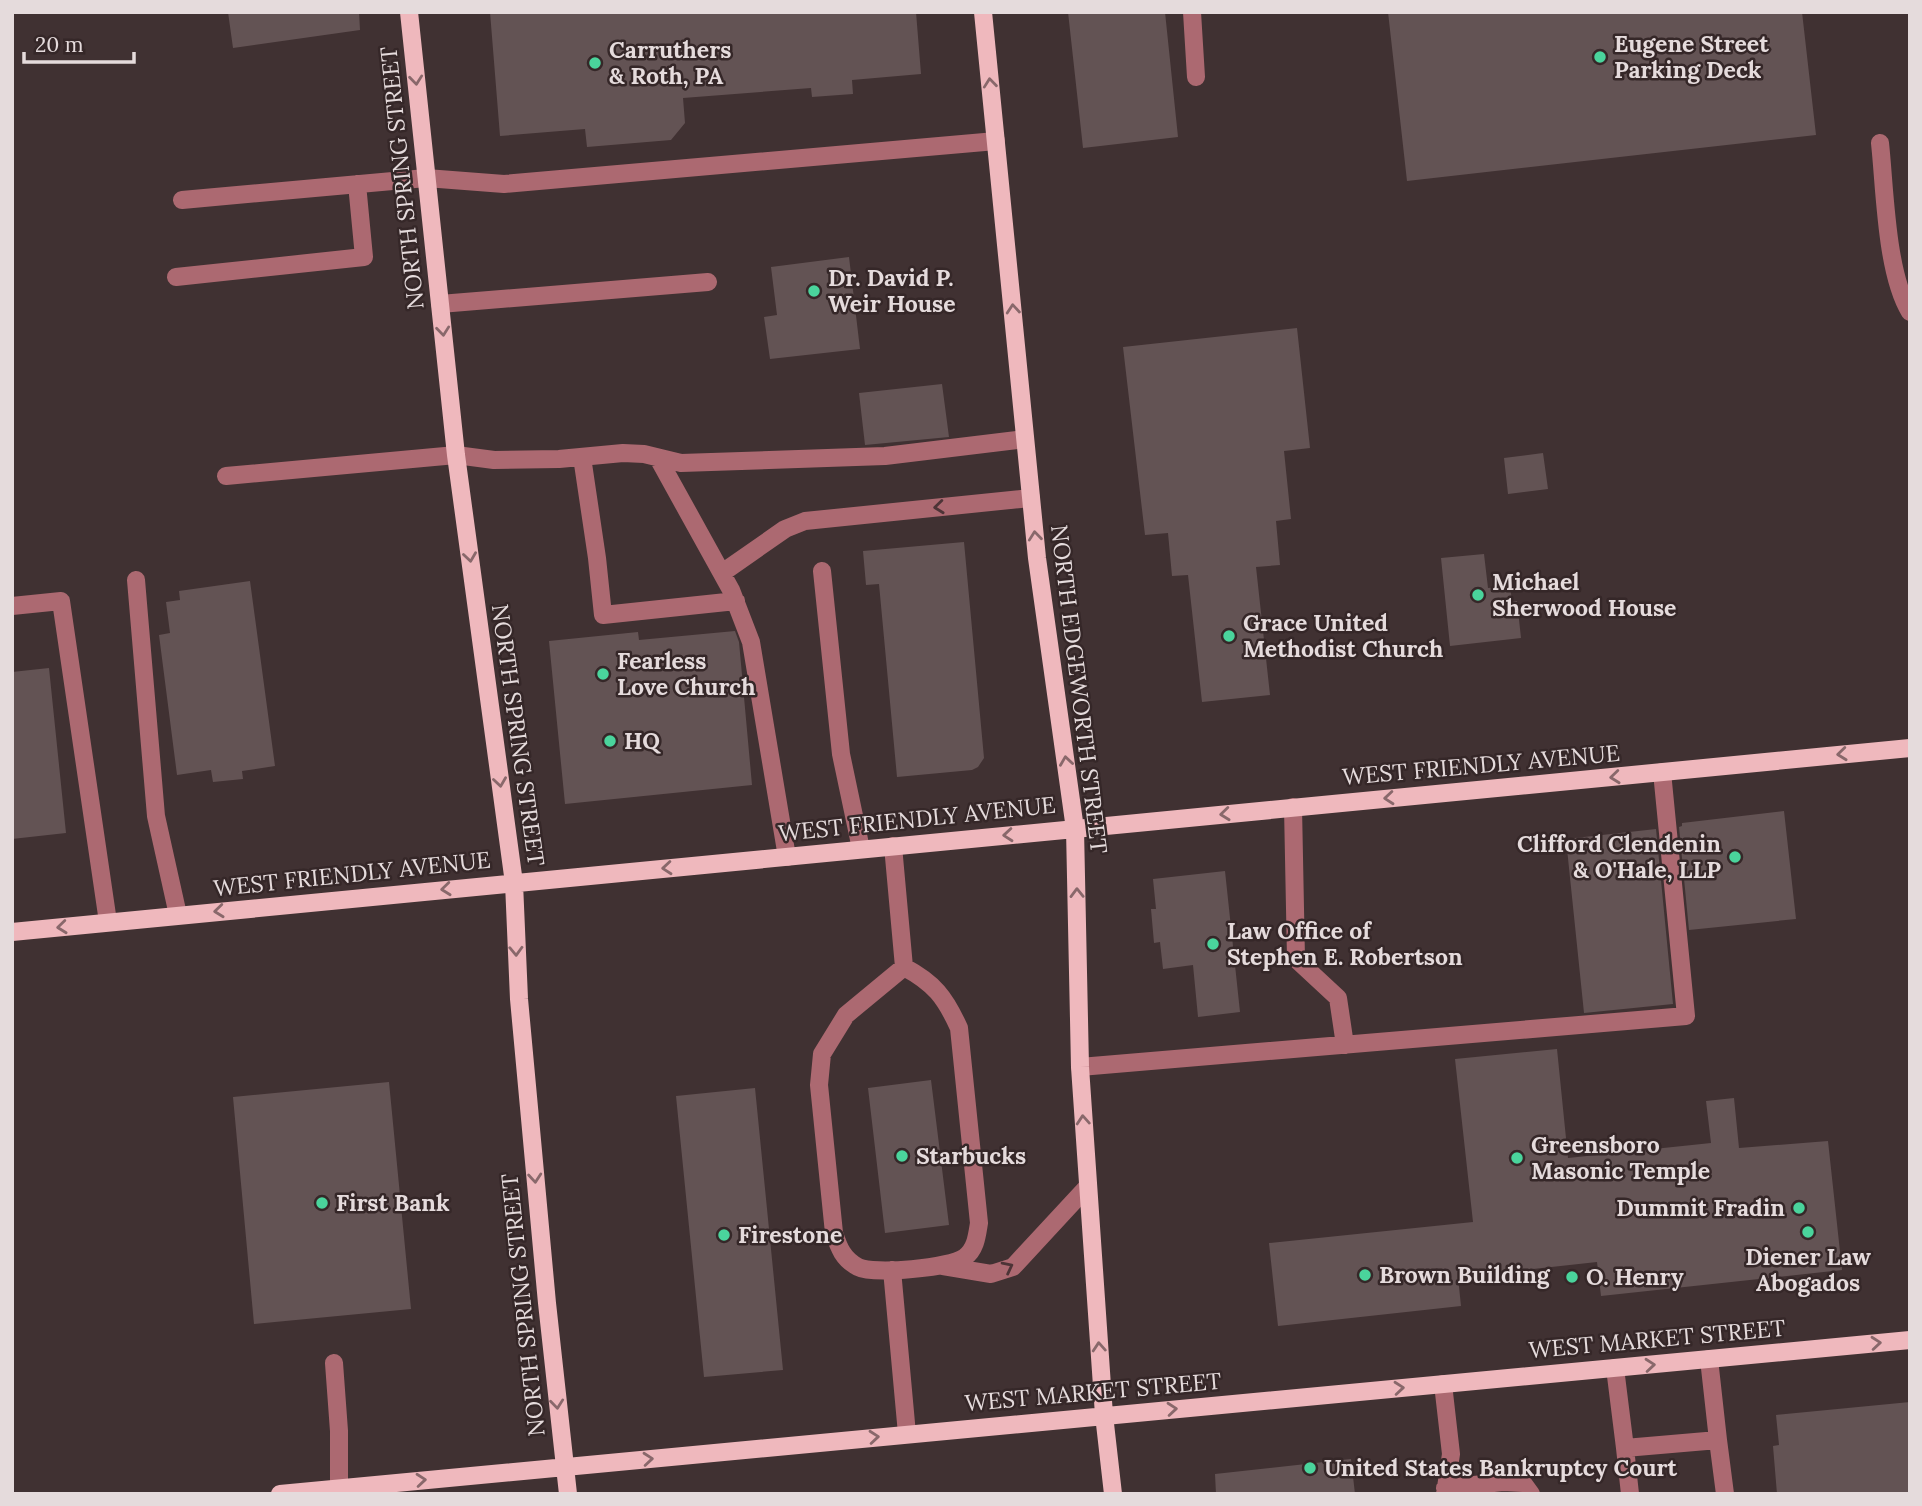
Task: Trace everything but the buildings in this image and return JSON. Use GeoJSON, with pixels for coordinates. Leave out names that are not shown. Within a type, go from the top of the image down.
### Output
{"type":"FeatureCollection","features":[{"type":"Feature","properties":{"kind":"main road","name":"NORTH SPRING STREET"},"geometry":{"type":"LineString","coordinates":[[409,12],[456,455],[513,883],[519,999],[568,1494]]}},
{"type":"Feature","properties":{"kind":"main road","name":"NORTH EDGEWORTH STREET"},"geometry":{"type":"LineString","coordinates":[[983,12],[1039,571],[1075,829],[1080,1067],[1104,1415],[1113,1494]]}},
{"type":"Feature","properties":{"kind":"main road","name":"WEST FRIENDLY AVENUE"},"geometry":{"type":"LineString","coordinates":[[12,932],[1910,748]]}},
{"type":"Feature","properties":{"kind":"main road","name":"WEST MARKET STREET"},"geometry":{"type":"LineString","coordinates":[[280,1494],[339,1491],[564,1466],[1910,1340]]}},
{"type":"Feature","properties":{"kind":"lane"},"geometry":{"type":"LineString","coordinates":[[1192,12],[1196,77]]}},
{"type":"Feature","properties":{"kind":"lane"},"geometry":{"type":"LineString","coordinates":[[182,201],[426,178],[504,184],[996,141]]}},
{"type":"Feature","properties":{"kind":"lane"},"geometry":{"type":"LineString","coordinates":[[1880,143],[1892,254],[1903,301],[1910,312]]}},
{"type":"Feature","properties":{"kind":"lane"},"geometry":{"type":"LineString","coordinates":[[176,276],[364,257],[357,184]]}},
{"type":"Feature","properties":{"kind":"lane"},"geometry":{"type":"LineString","coordinates":[[440,304],[708,282]]}},
{"type":"Feature","properties":{"kind":"lane"},"geometry":{"type":"LineString","coordinates":[[226,476],[456,455],[494,460],[623,453],[681,463],[885,456],[1025,439]]}},
{"type":"Feature","properties":{"kind":"lane"},"geometry":{"type":"LineString","coordinates":[[582,457],[603,615],[736,601]]}},
{"type":"Feature","properties":{"kind":"lane"},"geometry":{"type":"LineString","coordinates":[[658,458],[722,573],[751,642],[787,857]]}},
{"type":"Feature","properties":{"kind":"lane"},"geometry":{"type":"LineString","coordinates":[[722,573],[785,529],[805,521],[1031,498]]}},
{"type":"Feature","properties":{"kind":"lane"},"geometry":{"type":"LineString","coordinates":[[822,571],[841,754],[861,849]]}},
{"type":"Feature","properties":{"kind":"lane"},"geometry":{"type":"LineString","coordinates":[[136,580],[156,816],[178,915]]}},
{"type":"Feature","properties":{"kind":"lane"},"geometry":{"type":"LineString","coordinates":[[12,606],[61,601],[108,922]]}},
{"type":"Feature","properties":{"kind":"lane"},"geometry":{"type":"LineString","coordinates":[[1080,1067],[1686,1016],[1662,772]]}},
{"type":"Feature","properties":{"kind":"lane"},"geometry":{"type":"LineString","coordinates":[[1293,807],[1296,960],[1338,998],[1345,1045]]}},
{"type":"Feature","properties":{"kind":"lane"},"geometry":{"type":"LineString","coordinates":[[893,846],[904,967]]}},
{"type":"Feature","properties":{"kind":"lane"},"geometry":{"type":"LineString","coordinates":[[904,967],[926,979],[946,1000],[960,1028],[979,1223],[975,1244],[964,1258],[943,1266]]}},
{"type":"Feature","properties":{"kind":"lane"},"geometry":{"type":"LineString","coordinates":[[904,967],[846,1015],[822,1054],[818,1085],[834,1233],[841,1254],[860,1269],[892,1270],[943,1266],[991,1275],[1013,1267],[1088,1186]]}},
{"type":"Feature","properties":{"kind":"lane"},"geometry":{"type":"LineString","coordinates":[[892,1270],[907,1434]]}},
{"type":"Feature","properties":{"kind":"lane"},"geometry":{"type":"LineString","coordinates":[[1709,1359],[1725,1494]]}},
{"type":"Feature","properties":{"kind":"lane"},"geometry":{"type":"LineString","coordinates":[[334,1363],[340,1431],[339,1491]]}},
{"type":"Feature","properties":{"kind":"lane"},"geometry":{"type":"LineString","coordinates":[[1615,1368],[1630,1494]]}},
{"type":"Feature","properties":{"kind":"lane"},"geometry":{"type":"LineString","coordinates":[[1443,1384],[1451,1454],[1445,1491],[1503,1482],[1523,1483],[1531,1494]]}},
{"type":"Feature","properties":{"kind":"lane"},"geometry":{"type":"LineString","coordinates":[[1625,1448],[1718,1440]]}},
{"type":"Feature","properties":{"kind":"place","name":"Eugene Street Parking Deck"},"geometry":{"type":"Point","coordinates":[1600,57]}},
{"type":"Feature","properties":{"kind":"place","name":"Carruthers & Roth, PA"},"geometry":{"type":"Point","coordinates":[595,63]}},
{"type":"Feature","properties":{"kind":"place","name":"Dr. David P. Weir House"},"geometry":{"type":"Point","coordinates":[814,291]}},
{"type":"Feature","properties":{"kind":"place","name":"Michael Sherwood House"},"geometry":{"type":"Point","coordinates":[1478,595]}},
{"type":"Feature","properties":{"kind":"place","name":"Grace United Methodist Church"},"geometry":{"type":"Point","coordinates":[1229,636]}},
{"type":"Feature","properties":{"kind":"place","name":"Fearless Love Church"},"geometry":{"type":"Point","coordinates":[603,674]}},
{"type":"Feature","properties":{"kind":"place","name":"HQ"},"geometry":{"type":"Point","coordinates":[610,741]}},
{"type":"Feature","properties":{"kind":"place","name":"Clifford Clendenin & O'Hale, LLP"},"geometry":{"type":"Point","coordinates":[1735,857]}},
{"type":"Feature","properties":{"kind":"place","name":"Law Office of Stephen E. Robertson"},"geometry":{"type":"Point","coordinates":[1213,944]}},
{"type":"Feature","properties":{"kind":"place","name":"Starbucks"},"geometry":{"type":"Point","coordinates":[902,1156]}},
{"type":"Feature","properties":{"kind":"place","name":"Greensboro Masonic Temple"},"geometry":{"type":"Point","coordinates":[1517,1158]}},
{"type":"Feature","properties":{"kind":"place","name":"First Bank"},"geometry":{"type":"Point","coordinates":[322,1203]}},
{"type":"Feature","properties":{"kind":"place","name":"Dummit Fradin"},"geometry":{"type":"Point","coordinates":[1799,1208]}},
{"type":"Feature","properties":{"kind":"place","name":"Diener Law Abogados"},"geometry":{"type":"Point","coordinates":[1808,1232]}},
{"type":"Feature","properties":{"kind":"place","name":"Firestone"},"geometry":{"type":"Point","coordinates":[724,1235]}},
{"type":"Feature","properties":{"kind":"place","name":"Brown Building"},"geometry":{"type":"Point","coordinates":[1365,1275]}},
{"type":"Feature","properties":{"kind":"place","name":"O. Henry"},"geometry":{"type":"Point","coordinates":[1572,1277]}},
{"type":"Feature","properties":{"kind":"place","name":"United States Bankruptcy Court"},"geometry":{"type":"Point","coordinates":[1310,1468]}}]}
